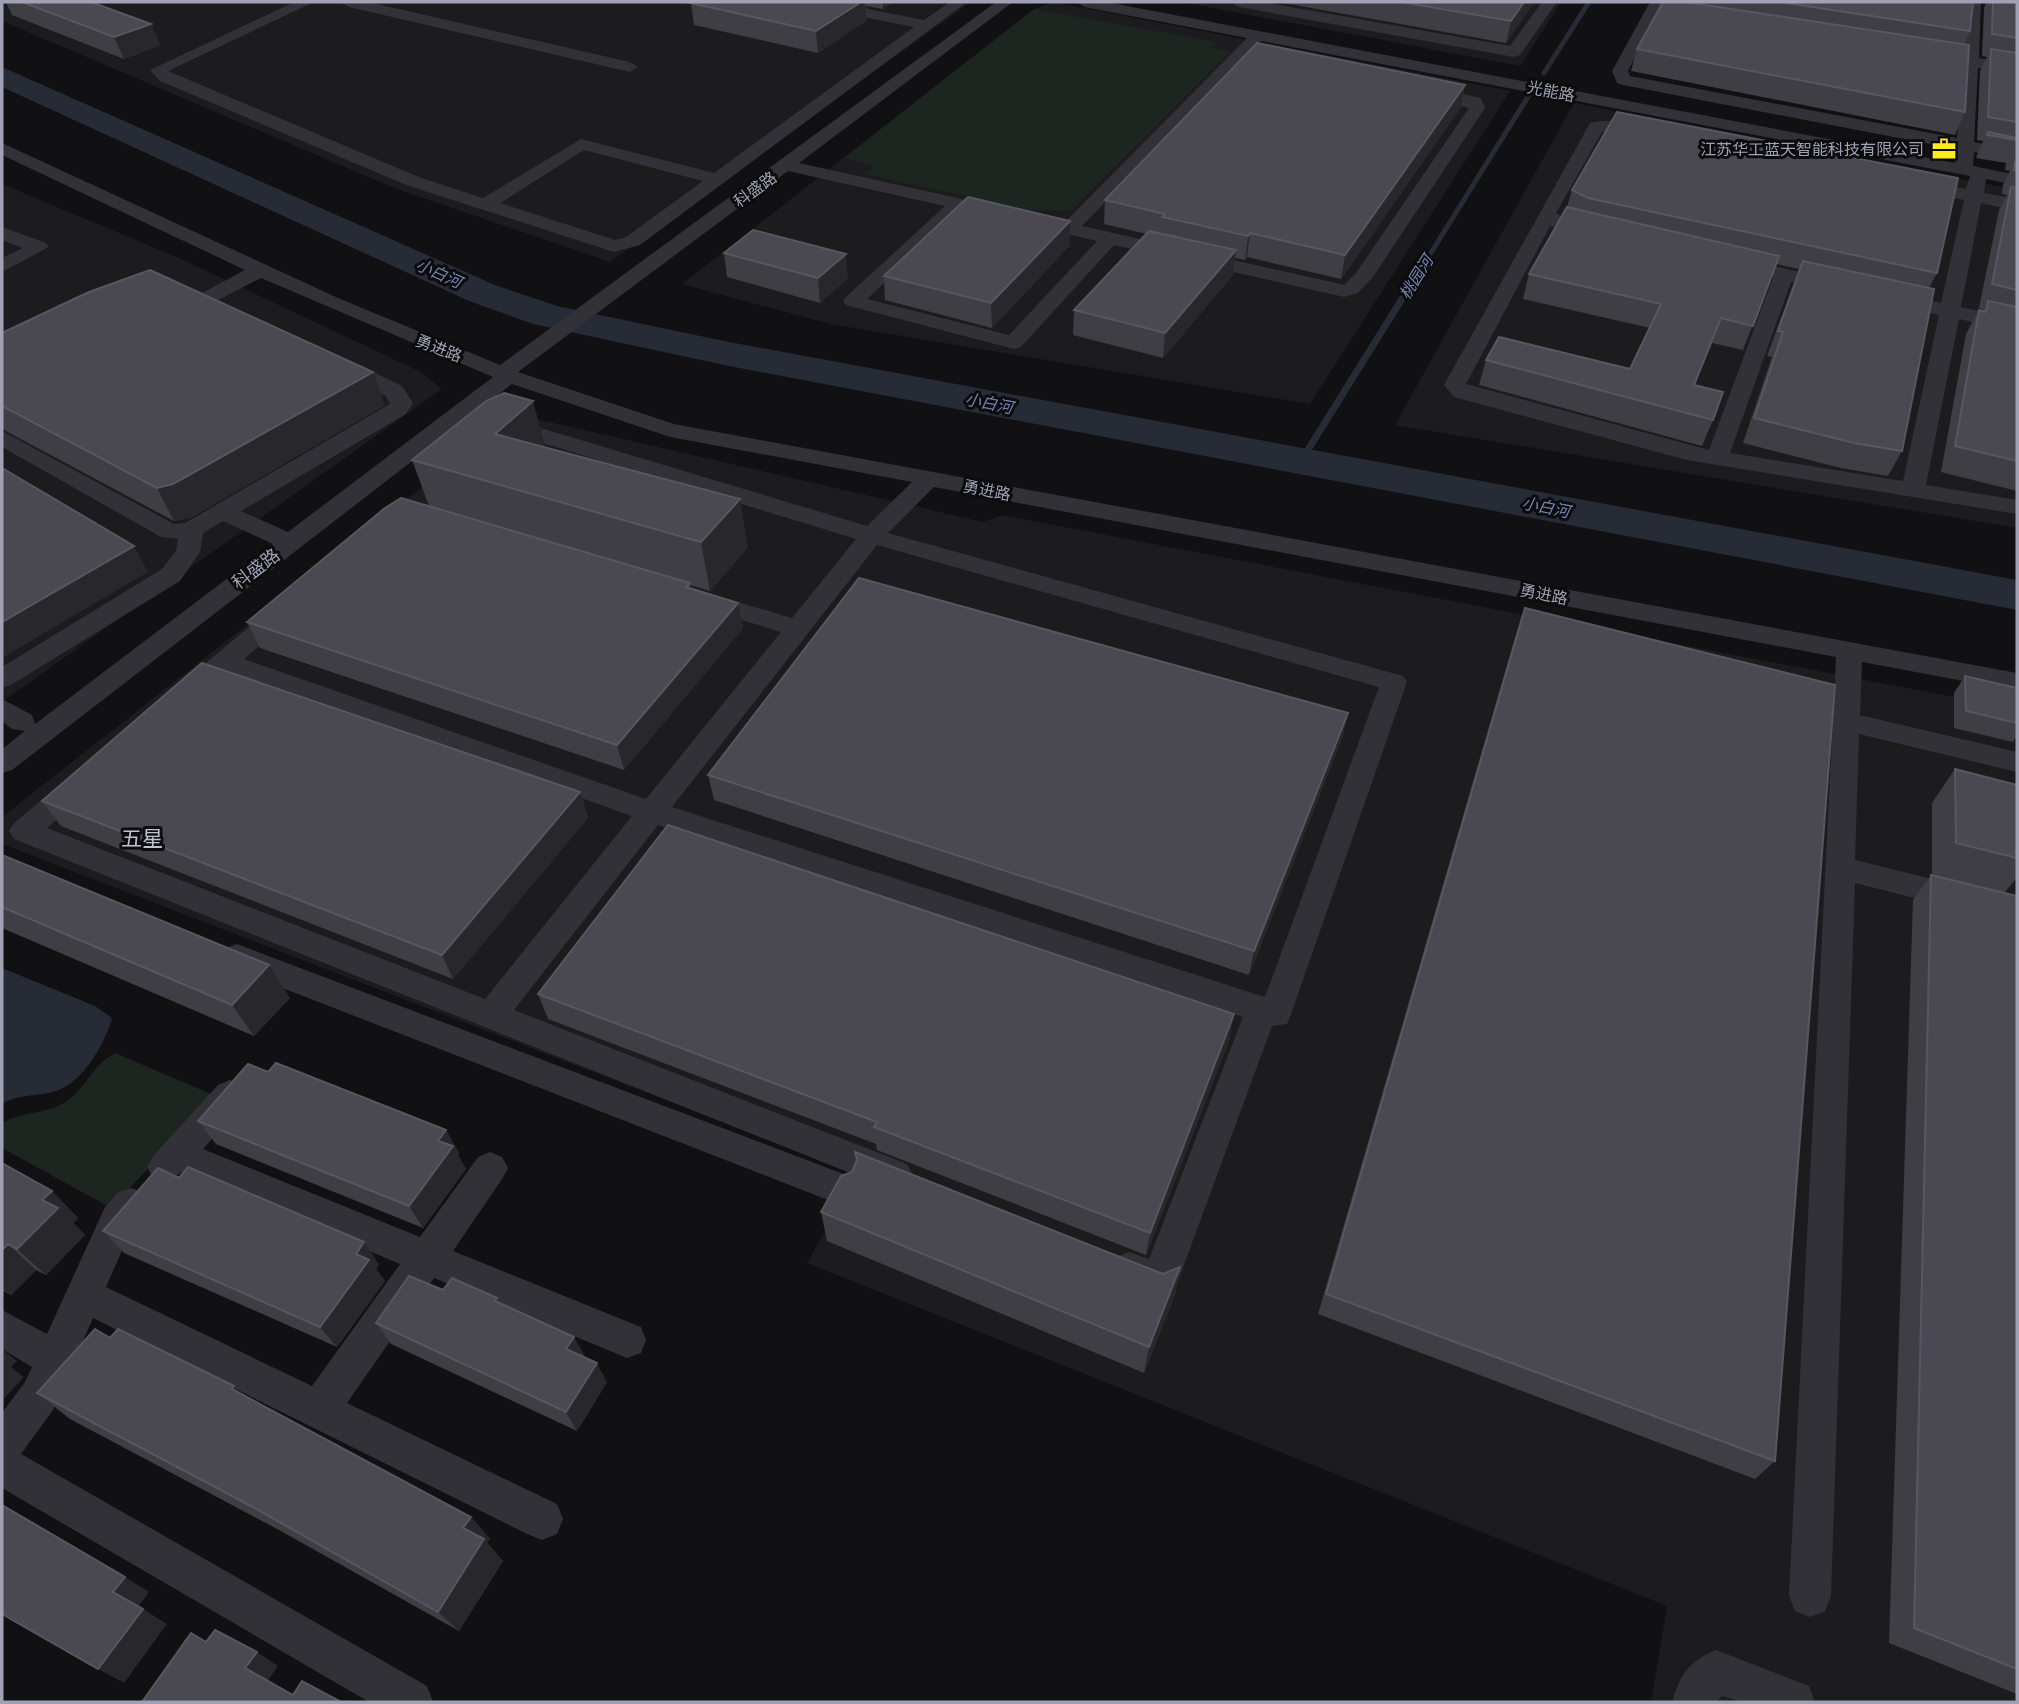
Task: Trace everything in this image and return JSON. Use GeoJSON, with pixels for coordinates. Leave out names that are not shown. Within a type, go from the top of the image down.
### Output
{"type":"FeatureCollection","features":[{"type":"Feature","properties":{"kind":"street"},"geometry":{"type":"LineString","coordinates":[[306,2],[158,71],[166,78],[415,182],[614,246],[623,246],[959,2]]}},
{"type":"Feature","properties":{"kind":"street"},"geometry":{"type":"LineString","coordinates":[[349,2],[630,66]]}},
{"type":"Feature","properties":{"kind":"street"},"geometry":{"type":"LineString","coordinates":[[812,2],[926,25]]}},
{"type":"Feature","properties":{"kind":"street","name":"科盛路"},"geometry":{"type":"LineString","coordinates":[[2,763],[281,538],[501,372],[786,166],[1005,2]]}},
{"type":"Feature","properties":{"kind":"street","name":"光能路"},"geometry":{"type":"LineString","coordinates":[[1084,2],[2017,180]]}},
{"type":"Feature","properties":{"kind":"street"},"geometry":{"type":"LineString","coordinates":[[1239,2],[1514,52],[1549,2]]}},
{"type":"Feature","properties":{"kind":"street"},"geometry":{"type":"LineString","coordinates":[[1913,490],[1974,197],[1964,170],[1959,144],[1964,61],[1963,2]]}},
{"type":"Feature","properties":{"kind":"street"},"geometry":{"type":"LineString","coordinates":[[1964,61],[1974,2]]}},
{"type":"Feature","properties":{"kind":"street"},"geometry":{"type":"LineString","coordinates":[[1658,9],[1620,71],[1623,80],[2017,155]]}},
{"type":"Feature","properties":{"kind":"street"},"geometry":{"type":"LineString","coordinates":[[1069,229],[1258,35]]}},
{"type":"Feature","properties":{"kind":"street"},"geometry":{"type":"LineString","coordinates":[[1905,51],[2017,69]]}},
{"type":"Feature","properties":{"kind":"street"},"geometry":{"type":"LineString","coordinates":[[1239,55],[1265,60]]}},
{"type":"Feature","properties":{"kind":"street"},"geometry":{"type":"LineString","coordinates":[[786,166],[1344,291],[1351,289],[1363,277],[1477,108],[1475,102],[1464,98],[1409,88]]}},
{"type":"Feature","properties":{"kind":"street"},"geometry":{"type":"LineString","coordinates":[[1603,125],[1600,113],[1606,101]]}},
{"type":"Feature","properties":{"kind":"street"},"geometry":{"type":"LineString","coordinates":[[1665,136],[1603,125],[1592,130],[1455,385],[1471,396],[1687,453],[2017,507]]}},
{"type":"Feature","properties":{"kind":"street"},"geometry":{"type":"LineString","coordinates":[[485,205],[581,144],[716,179]]}},
{"type":"Feature","properties":{"kind":"street","name":"勇进路"},"geometry":{"type":"LineString","coordinates":[[2,148],[368,320],[501,372],[670,430],[2017,682]]}},
{"type":"Feature","properties":{"kind":"street"},"geometry":{"type":"LineString","coordinates":[[1893,181],[2017,205]]}},
{"type":"Feature","properties":{"kind":"street"},"geometry":{"type":"LineString","coordinates":[[958,204],[853,301],[1014,343],[1110,238]]}},
{"type":"Feature","properties":{"kind":"street"},"geometry":{"type":"LineString","coordinates":[[1546,215],[1560,224],[1613,237]]}},
{"type":"Feature","properties":{"kind":"street"},"geometry":{"type":"LineString","coordinates":[[2,233],[39,247],[2,266]]}},
{"type":"Feature","properties":{"kind":"street"},"geometry":{"type":"LineString","coordinates":[[1718,260],[1849,289]]}},
{"type":"Feature","properties":{"kind":"street"},"geometry":{"type":"LineString","coordinates":[[224,313],[189,297],[261,270]]}},
{"type":"Feature","properties":{"kind":"street"},"geometry":{"type":"LineString","coordinates":[[1717,458],[1784,275]]}},
{"type":"Feature","properties":{"kind":"street"},"geometry":{"type":"LineString","coordinates":[[1874,295],[2017,326]]}},
{"type":"Feature","properties":{"kind":"street"},"geometry":{"type":"LineString","coordinates":[[2,438],[170,532],[191,530],[398,409],[402,403],[394,391],[321,357]]}},
{"type":"Feature","properties":{"kind":"street"},"geometry":{"type":"LineString","coordinates":[[224,662],[652,812],[1275,1014],[1394,682],[1141,615],[870,537],[536,434],[518,431],[503,435],[480,451]]}},
{"type":"Feature","properties":{"kind":"street"},"geometry":{"type":"LineString","coordinates":[[491,1015],[870,537],[929,479]]}},
{"type":"Feature","properties":{"kind":"street"},"geometry":{"type":"LineString","coordinates":[[223,512],[281,538]]}},
{"type":"Feature","properties":{"kind":"street"},"geometry":{"type":"LineString","coordinates":[[2,679],[171,575],[188,552],[191,530]]}},
{"type":"Feature","properties":{"kind":"street","name":"科盛路"},"geometry":{"type":"LineString","coordinates":[[9,722],[281,538]]}},
{"type":"Feature","properties":{"kind":"street"},"geometry":{"type":"LineString","coordinates":[[680,593],[798,628]]}},
{"type":"Feature","properties":{"kind":"street"},"geometry":{"type":"LineString","coordinates":[[171,707],[304,594]]}},
{"type":"Feature","properties":{"kind":"street"},"geometry":{"type":"LineString","coordinates":[[1810,1597],[1849,650]]}},
{"type":"Feature","properties":{"kind":"street"},"geometry":{"type":"LineString","coordinates":[[1846,721],[2017,762]]}},
{"type":"Feature","properties":{"kind":"street"},"geometry":{"type":"LineString","coordinates":[[98,769],[24,831],[928,1189]]}},
{"type":"Feature","properties":{"kind":"street"},"geometry":{"type":"LineString","coordinates":[[1840,868],[2017,912]]}},
{"type":"Feature","properties":{"kind":"street"},"geometry":{"type":"LineString","coordinates":[[208,945],[324,993],[841,1189]]}},
{"type":"Feature","properties":{"kind":"street"},"geometry":{"type":"LineString","coordinates":[[1095,1255],[1159,1280],[1262,1010]]}},
{"type":"Feature","properties":{"kind":"street"},"geometry":{"type":"LineString","coordinates":[[2,1446],[39,1396],[86,1296],[118,1219],[248,1074]]}},
{"type":"Feature","properties":{"kind":"street"},"geometry":{"type":"LineString","coordinates":[[177,1154],[627,1340]]}},
{"type":"Feature","properties":{"kind":"street"},"geometry":{"type":"LineString","coordinates":[[319,1410],[490,1168]]}},
{"type":"Feature","properties":{"kind":"street"},"geometry":{"type":"LineString","coordinates":[[86,1296],[542,1519]]}},
{"type":"Feature","properties":{"kind":"street"},"geometry":{"type":"LineString","coordinates":[[2,1328],[56,1360]]}},
{"type":"Feature","properties":{"kind":"street"},"geometry":{"type":"LineString","coordinates":[[2,1466],[411,1702]]}},
{"type":"Feature","properties":{"kind":"street"},"geometry":{"type":"LineString","coordinates":[[1694,1702],[1699,1686],[1716,1672],[1793,1702]]}},
{"type":"Feature","properties":{"kind":"shaded area"},"geometry":{"type":"Polygon","coordinates":[[[2,2],[971,2],[610,262],[394,188],[2,21],[2,2]]]}},
{"type":"Feature","properties":{"kind":"shaded area"},"geometry":{"type":"Polygon","coordinates":[[[1053,2],[1510,91],[1310,404],[830,324],[682,284],[1034,9],[1053,2]]]}},
{"type":"Feature","properties":{"kind":"shaded area"},"geometry":{"type":"Polygon","coordinates":[[[1181,2],[1561,2],[1520,66],[1181,2]]]}},
{"type":"Feature","properties":{"kind":"shaded area"},"geometry":{"type":"Polygon","coordinates":[[[1034,9],[1217,42],[1213,48],[1232,51],[1071,211],[1030,210],[864,174],[875,166],[844,158],[1034,9]]]}},
{"type":"Feature","properties":{"kind":"shaded area"},"geometry":{"type":"Polygon","coordinates":[[[1574,103],[2017,190],[2017,528],[1395,425],[1574,103]]]}},
{"type":"Feature","properties":{"kind":"shaded area"},"geometry":{"type":"Polygon","coordinates":[[[2,184],[179,258],[421,372],[442,389],[2,702],[2,184]]]}},
{"type":"Feature","properties":{"kind":"shaded area"},"geometry":{"type":"Polygon","coordinates":[[[515,414],[983,522],[1002,515],[2017,709],[2017,1702],[1651,1702],[1667,1606],[807,1263],[857,1174],[2,844],[2,817],[515,414]]]}},
{"type":"Feature","properties":{"kind":"shaded area"},"geometry":{"type":"Polygon","coordinates":[[[2,968],[95,1006],[112,1018],[92,1061],[75,1080],[56,1091],[16,1098],[2,1104],[2,968]]]}},
{"type":"Feature","properties":{"kind":"shaded area"},"geometry":{"type":"Polygon","coordinates":[[[115,1053],[216,1096],[111,1208],[2,1148],[2,1123],[64,1103],[78,1091],[100,1064],[115,1053]]]}},
{"type":"Feature","properties":{"kind":"building"},"geometry":{"type":"Polygon","coordinates":[[[22,2],[91,2],[151,24],[114,37],[22,2]]]}},
{"type":"Feature","properties":{"kind":"building"},"geometry":{"type":"Polygon","coordinates":[[[861,2],[816,31],[691,3],[861,2]]]}},
{"type":"Feature","properties":{"kind":"building"},"geometry":{"type":"Polygon","coordinates":[[[1401,2],[1524,2],[1511,21],[1401,2]]]}},
{"type":"Feature","properties":{"kind":"building"},"geometry":{"type":"Polygon","coordinates":[[[1663,2],[1685,2],[1969,45],[1965,112],[1637,49],[1663,2]]]}},
{"type":"Feature","properties":{"kind":"building"},"geometry":{"type":"Polygon","coordinates":[[[1780,2],[1973,2],[1970,31],[1780,2]]]}},
{"type":"Feature","properties":{"kind":"building"},"geometry":{"type":"Polygon","coordinates":[[[1993,2],[2017,2],[2017,38],[1992,34],[1993,2]]]}},
{"type":"Feature","properties":{"kind":"building"},"geometry":{"type":"Polygon","coordinates":[[[1257,43],[1465,85],[1345,255],[1250,233],[1248,236],[1162,217],[1165,214],[1105,200],[1257,43]]]}},
{"type":"Feature","properties":{"kind":"building"},"geometry":{"type":"Polygon","coordinates":[[[1991,49],[2017,53],[2017,122],[1988,117],[1991,49]]]}},
{"type":"Feature","properties":{"kind":"building"},"geometry":{"type":"Polygon","coordinates":[[[1617,112],[1958,178],[1937,273],[1588,198],[1572,190],[1617,112]]]}},
{"type":"Feature","properties":{"kind":"building"},"geometry":{"type":"Polygon","coordinates":[[[1988,132],[2017,138],[2017,140],[1987,135],[1988,132]]]}},
{"type":"Feature","properties":{"kind":"building"},"geometry":{"type":"Polygon","coordinates":[[[2011,187],[2017,188],[2017,290],[1992,284],[2011,187]]]}},
{"type":"Feature","properties":{"kind":"building"},"geometry":{"type":"Polygon","coordinates":[[[968,197],[1070,221],[991,303],[884,276],[968,197]]]}},
{"type":"Feature","properties":{"kind":"building"},"geometry":{"type":"Polygon","coordinates":[[[1567,207],[1779,256],[1753,326],[1721,318],[1694,385],[1723,392],[1713,420],[1486,360],[1499,337],[1630,369],[1661,304],[1529,274],[1567,207]]]}},
{"type":"Feature","properties":{"kind":"building"},"geometry":{"type":"Polygon","coordinates":[[[753,230],[846,254],[818,278],[724,253],[753,230]]]}},
{"type":"Feature","properties":{"kind":"building"},"geometry":{"type":"Polygon","coordinates":[[[1149,231],[1236,250],[1165,333],[1074,310],[1149,231]]]}},
{"type":"Feature","properties":{"kind":"building"},"geometry":{"type":"Polygon","coordinates":[[[1803,261],[1934,289],[1902,451],[1854,443],[1754,418],[1783,332],[1778,331],[1803,261]]]}},
{"type":"Feature","properties":{"kind":"building"},"geometry":{"type":"Polygon","coordinates":[[[150,270],[373,372],[173,484],[157,488],[2,406],[2,333],[89,292],[150,270]]]}},
{"type":"Feature","properties":{"kind":"building"},"geometry":{"type":"Polygon","coordinates":[[[1988,301],[2017,307],[2017,461],[1955,446],[1979,310],[1986,312],[1988,301]]]}},
{"type":"Feature","properties":{"kind":"building"},"geometry":{"type":"Polygon","coordinates":[[[504,393],[533,401],[495,434],[740,499],[701,542],[412,460],[486,401],[504,393]]]}},
{"type":"Feature","properties":{"kind":"building"},"geometry":{"type":"Polygon","coordinates":[[[2,468],[134,546],[2,622],[2,468]]]}},
{"type":"Feature","properties":{"kind":"building"},"geometry":{"type":"Polygon","coordinates":[[[401,498],[690,583],[686,587],[738,603],[617,745],[247,622],[385,508],[401,498]]]}},
{"type":"Feature","properties":{"kind":"building"},"geometry":{"type":"Polygon","coordinates":[[[859,578],[1348,713],[1254,951],[708,775],[859,578]]]}},
{"type":"Feature","properties":{"kind":"building"},"geometry":{"type":"Polygon","coordinates":[[[1525,608],[1835,685],[1775,1461],[1326,1294],[1525,608]]]}},
{"type":"Feature","properties":{"kind":"building"},"geometry":{"type":"Polygon","coordinates":[[[202,663],[580,792],[442,955],[42,801],[202,663]]]}},
{"type":"Feature","properties":{"kind":"building"},"geometry":{"type":"Polygon","coordinates":[[[1965,676],[2017,688],[2017,723],[1966,711],[1965,676]]]}},
{"type":"Feature","properties":{"kind":"building"},"geometry":{"type":"Polygon","coordinates":[[[1955,769],[2017,785],[2017,858],[1956,843],[1955,769]]]}},
{"type":"Feature","properties":{"kind":"building"},"geometry":{"type":"Polygon","coordinates":[[[668,825],[1234,1014],[1150,1233],[874,1127],[877,1122],[538,994],[668,825]]]}},
{"type":"Feature","properties":{"kind":"building"},"geometry":{"type":"Polygon","coordinates":[[[2,855],[269,965],[232,1005],[2,907],[2,855]]]}},
{"type":"Feature","properties":{"kind":"building"},"geometry":{"type":"Polygon","coordinates":[[[1931,875],[2017,896],[2017,1669],[1914,1628],[1931,875]]]}},
{"type":"Feature","properties":{"kind":"building"},"geometry":{"type":"Polygon","coordinates":[[[276,1063],[446,1130],[438,1141],[453,1146],[409,1206],[198,1121],[248,1064],[268,1072],[276,1063]]]}},
{"type":"Feature","properties":{"kind":"building"},"geometry":{"type":"Polygon","coordinates":[[[855,1152],[1163,1274],[1180,1267],[1149,1347],[821,1212],[841,1176],[852,1172],[857,1160],[855,1152]]]}},
{"type":"Feature","properties":{"kind":"building"},"geometry":{"type":"Polygon","coordinates":[[[2,1163],[52,1191],[42,1200],[58,1208],[17,1249],[8,1244],[2,1250],[2,1163]]]}},
{"type":"Feature","properties":{"kind":"building"},"geometry":{"type":"Polygon","coordinates":[[[188,1167],[364,1242],[356,1254],[369,1260],[320,1327],[103,1231],[158,1168],[179,1178],[188,1167]]]}},
{"type":"Feature","properties":{"kind":"building"},"geometry":{"type":"Polygon","coordinates":[[[409,1276],[443,1290],[452,1278],[574,1337],[566,1349],[597,1363],[566,1412],[376,1323],[409,1276]]]}},
{"type":"Feature","properties":{"kind":"building"},"geometry":{"type":"Polygon","coordinates":[[[95,1329],[110,1338],[118,1329],[234,1386],[232,1389],[471,1517],[463,1528],[484,1539],[438,1612],[253,1507],[37,1393],[95,1329]]]}},
{"type":"Feature","properties":{"kind":"building"},"geometry":{"type":"Polygon","coordinates":[[[2,1505],[125,1577],[113,1592],[143,1609],[98,1669],[2,1614],[2,1505]]]}},
{"type":"Feature","properties":{"kind":"building"},"geometry":{"type":"Polygon","coordinates":[[[215,1630],[257,1652],[245,1668],[293,1695],[302,1681],[341,1702],[142,1702],[191,1633],[206,1642],[215,1630]]]}},
{"type":"Feature","properties":{"kind":"waterway","name":"桃园河"},"geometry":{"type":"LineString","coordinates":[[1544,73],[1589,2]]}},
{"type":"Feature","properties":{"kind":"waterway","name":"小白河"},"geometry":{"type":"LineString","coordinates":[[2,76],[482,293],[547,316],[729,354],[2017,595]]}},
{"type":"Feature","properties":{"kind":"waterway","name":"桃园河"},"geometry":{"type":"LineString","coordinates":[[1419,272],[1531,92]]}},
{"type":"Feature","properties":{"kind":"waterway","name":"桃园河"},"geometry":{"type":"LineString","coordinates":[[1301,461],[1420,270]]}},
{"type":"Feature","properties":{"kind":"place","name":"江苏华工蓝天智能科技有限公司"},"geometry":{"type":"Point","coordinates":[1944,149]}},
{"type":"Feature","properties":{"kind":"district","name":"五星"},"geometry":{"type":"Point","coordinates":[142,839]}}]}
